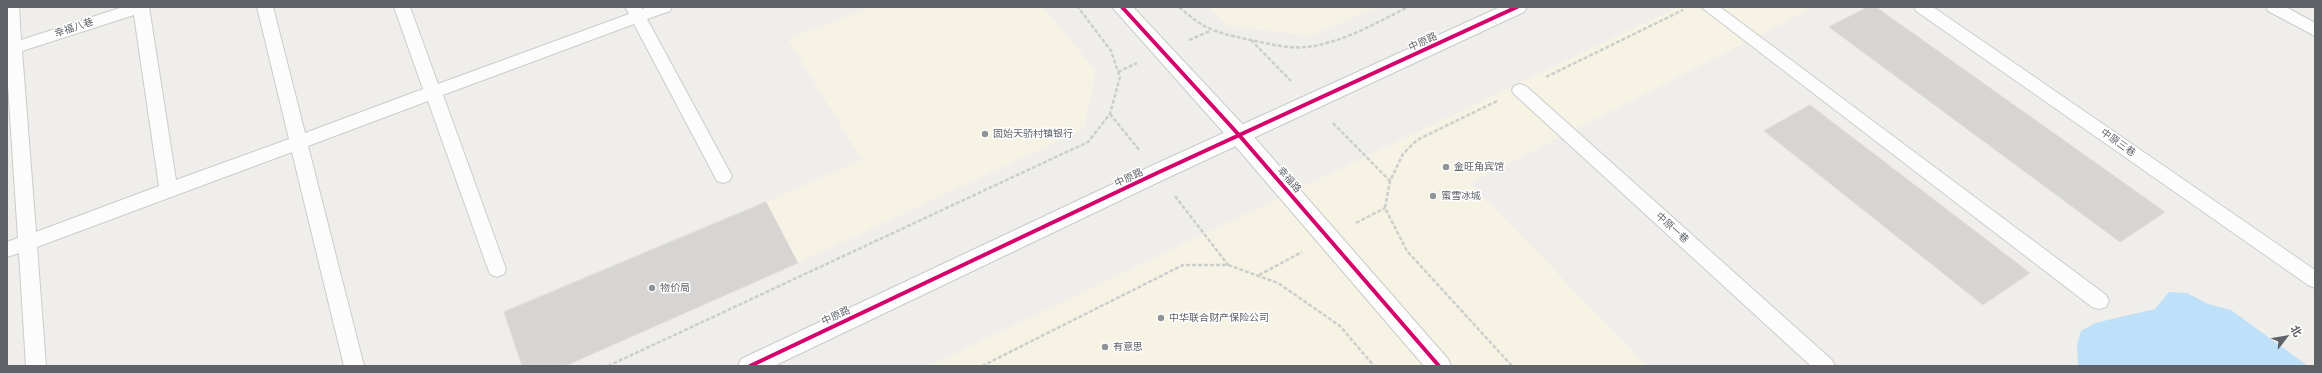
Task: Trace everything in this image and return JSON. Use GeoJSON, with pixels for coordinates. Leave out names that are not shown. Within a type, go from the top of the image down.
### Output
{"type":"FeatureCollection","features":[{"type":"Feature","properties":{"kind":"main road","name":"幸福路"},"geometry":{"type":"LineString","coordinates":[[1122,7],[1240,135],[1439,366]]}},
{"type":"Feature","properties":{"kind":"main road","name":"中原路"},"geometry":{"type":"LineString","coordinates":[[750,366],[1240,135],[1517,7]]}},
{"type":"Feature","properties":{"kind":"lane"},"geometry":{"type":"LineString","coordinates":[[11,7],[10,48],[28,242],[36,366]]}},
{"type":"Feature","properties":{"kind":"lane"},"geometry":{"type":"LineString","coordinates":[[141,7],[169,190]]}},
{"type":"Feature","properties":{"kind":"lane","name":"幸福八巷"},"geometry":{"type":"LineString","coordinates":[[10,48],[141,7]]}},
{"type":"Feature","properties":{"kind":"lane"},"geometry":{"type":"LineString","coordinates":[[264,7],[354,366]]}},
{"type":"Feature","properties":{"kind":"lane"},"geometry":{"type":"LineString","coordinates":[[402,7],[497,269]]}},
{"type":"Feature","properties":{"kind":"lane"},"geometry":{"type":"LineString","coordinates":[[7,250],[432,92],[635,12],[664,7]]}},
{"type":"Feature","properties":{"kind":"lane"},"geometry":{"type":"LineString","coordinates":[[1709,7],[2099,301]]}},
{"type":"Feature","properties":{"kind":"lane","name":"中原三巷"},"geometry":{"type":"LineString","coordinates":[[1922,7],[2315,280]]}},
{"type":"Feature","properties":{"kind":"lane"},"geometry":{"type":"LineString","coordinates":[[2274,7],[2315,30]]}},
{"type":"Feature","properties":{"kind":"lane"},"geometry":{"type":"LineString","coordinates":[[635,12],[723,176]]}},
{"type":"Feature","properties":{"kind":"lane","name":"中原一巷"},"geometry":{"type":"LineString","coordinates":[[1520,90],[1825,366]]}},
{"type":"Feature","properties":{"kind":"path"},"geometry":{"type":"LineString","coordinates":[[608,366],[1088,142],[1110,114],[1120,77],[1111,51],[1078,7]]}},
{"type":"Feature","properties":{"kind":"path"},"geometry":{"type":"LineString","coordinates":[[1179,7],[1199,25],[1211,31],[1251,40],[1306,47],[1341,37],[1408,7]]}},
{"type":"Feature","properties":{"kind":"path"},"geometry":{"type":"LineString","coordinates":[[1512,366],[1407,251],[1385,208],[1390,181],[1403,154],[1417,140],[1688,7]]}},
{"type":"Feature","properties":{"kind":"path"},"geometry":{"type":"LineString","coordinates":[[982,366],[1183,266],[1228,265],[1278,283],[1284,287],[1340,326],[1374,366]]}},
{"type":"Feature","properties":{"kind":"shaded area"},"geometry":{"type":"Polygon","coordinates":[[[872,7],[1043,7],[1096,71],[1084,129],[798,263],[766,202],[862,160],[788,39],[872,7]]]}},
{"type":"Feature","properties":{"kind":"shaded area"},"geometry":{"type":"Polygon","coordinates":[[[1209,7],[1378,7],[1310,36],[1228,26],[1209,7]]]}},
{"type":"Feature","properties":{"kind":"shaded area"},"geometry":{"type":"Polygon","coordinates":[[[1678,7],[1815,7],[1470,183],[1647,366],[929,366],[1678,7]]]}},
{"type":"Feature","properties":{"kind":"water"},"geometry":{"type":"Polygon","coordinates":[[[2169,292],[2187,293],[2208,304],[2231,310],[2308,366],[2078,366],[2077,345],[2081,331],[2095,323],[2155,309],[2169,292]]]}},
{"type":"Feature","properties":{"kind":"building"},"geometry":{"type":"Polygon","coordinates":[[[1868,7],[1876,7],[2165,212],[2120,242],[1829,27],[1868,7]]]}},
{"type":"Feature","properties":{"kind":"building"},"geometry":{"type":"Polygon","coordinates":[[[1810,105],[2030,273],[1983,305],[1764,131],[1810,105]]]}},
{"type":"Feature","properties":{"kind":"building","name":"物价局"},"geometry":{"type":"Polygon","coordinates":[[[766,202],[798,263],[565,366],[522,366],[504,312],[766,202]]]}},
{"type":"Feature","properties":{"kind":"cycle path"},"geometry":{"type":"LineString","coordinates":[[1122,7],[1239,135],[1439,366]]}},
{"type":"Feature","properties":{"kind":"cycle path"},"geometry":{"type":"LineString","coordinates":[[750,366],[1157,173],[1517,7]]}},
{"type":"Feature","properties":{"kind":"place","name":"固始天骄村镇银行"},"geometry":{"type":"Point","coordinates":[985,134]}},
{"type":"Feature","properties":{"kind":"place","name":"金旺角宾馆"},"geometry":{"type":"Point","coordinates":[1446,167]}},
{"type":"Feature","properties":{"kind":"place","name":"蜜雪冰城"},"geometry":{"type":"Point","coordinates":[1433,196]}},
{"type":"Feature","properties":{"kind":"place","name":"物价局"},"geometry":{"type":"Point","coordinates":[652,288]}},
{"type":"Feature","properties":{"kind":"place","name":"中华联合财产保险公司"},"geometry":{"type":"Point","coordinates":[1161,318]}},
{"type":"Feature","properties":{"kind":"place","name":"有意思"},"geometry":{"type":"Point","coordinates":[1105,347]}}]}
